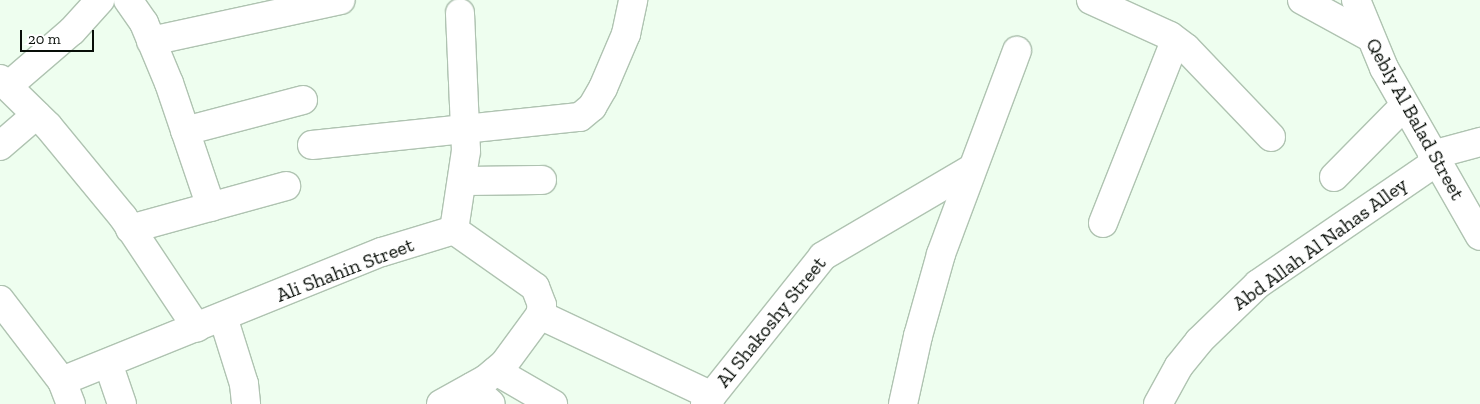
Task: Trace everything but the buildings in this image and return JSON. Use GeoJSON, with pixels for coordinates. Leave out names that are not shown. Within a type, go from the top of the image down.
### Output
{"type":"FeatureCollection","features":[{"type":"Feature","properties":{"kind":"street"},"geometry":{"type":"LineString","coordinates":[[100,0],[72,31],[4,83],[36,115],[130,228],[197,328]]}},
{"type":"Feature","properties":{"kind":"street"},"geometry":{"type":"LineString","coordinates":[[128,0],[151,40],[185,131],[210,207]]}},
{"type":"Feature","properties":{"kind":"street"},"geometry":{"type":"LineString","coordinates":[[151,40],[341,0]]}},
{"type":"Feature","properties":{"kind":"street"},"geometry":{"type":"LineString","coordinates":[[312,145],[580,117],[592,107],[603,88],[626,34],[633,0]]}},
{"type":"Feature","properties":{"kind":"street"},"geometry":{"type":"LineString","coordinates":[[1091,0],[1176,41],[1271,137]]}},
{"type":"Feature","properties":{"kind":"street"},"geometry":{"type":"LineString","coordinates":[[1302,0],[1368,36]]}},
{"type":"Feature","properties":{"kind":"street","name":"Qebly Al Balad Street"},"geometry":{"type":"LineString","coordinates":[[1356,0],[1368,36],[1404,106],[1480,236]]}},
{"type":"Feature","properties":{"kind":"street"},"geometry":{"type":"LineString","coordinates":[[441,404],[481,395],[496,371],[537,319],[540,295],[535,288],[454,230],[463,181],[466,128],[460,13]]}},
{"type":"Feature","properties":{"kind":"street"},"geometry":{"type":"LineString","coordinates":[[1103,223],[1176,41]]}},
{"type":"Feature","properties":{"kind":"street"},"geometry":{"type":"LineString","coordinates":[[903,404],[928,300],[971,169],[1017,51]]}},
{"type":"Feature","properties":{"kind":"street"},"geometry":{"type":"LineString","coordinates":[[185,131],[303,100]]}},
{"type":"Feature","properties":{"kind":"street"},"geometry":{"type":"LineString","coordinates":[[1334,176],[1404,106]]}},
{"type":"Feature","properties":{"kind":"street"},"geometry":{"type":"LineString","coordinates":[[0,146],[36,115]]}},
{"type":"Feature","properties":{"kind":"street","name":"Abd Allah Al Nahas Alley"},"geometry":{"type":"LineString","coordinates":[[1158,404],[1179,366],[1199,341],[1258,284],[1434,158],[1480,142]]}},
{"type":"Feature","properties":{"kind":"street","name":"Al Shakoshy Street"},"geometry":{"type":"LineString","coordinates":[[708,400],[823,256],[971,169]]}},
{"type":"Feature","properties":{"kind":"street"},"geometry":{"type":"LineString","coordinates":[[463,181],[542,180]]}},
{"type":"Feature","properties":{"kind":"street"},"geometry":{"type":"LineString","coordinates":[[130,228],[286,186]]}},
{"type":"Feature","properties":{"kind":"street","name":"Ali Shahin Street"},"geometry":{"type":"LineString","coordinates":[[66,393],[108,363],[382,252],[444,236],[454,230]]}},
{"type":"Feature","properties":{"kind":"street"},"geometry":{"type":"LineString","coordinates":[[0,300],[66,393]]}},
{"type":"Feature","properties":{"kind":"street"},"geometry":{"type":"LineString","coordinates":[[223,317],[244,384],[246,404]]}},
{"type":"Feature","properties":{"kind":"street"},"geometry":{"type":"LineString","coordinates":[[537,319],[708,400]]}},
{"type":"Feature","properties":{"kind":"street"},"geometry":{"type":"LineString","coordinates":[[108,363],[122,404]]}},
{"type":"Feature","properties":{"kind":"street"},"geometry":{"type":"LineString","coordinates":[[496,371],[553,404]]}}]}
